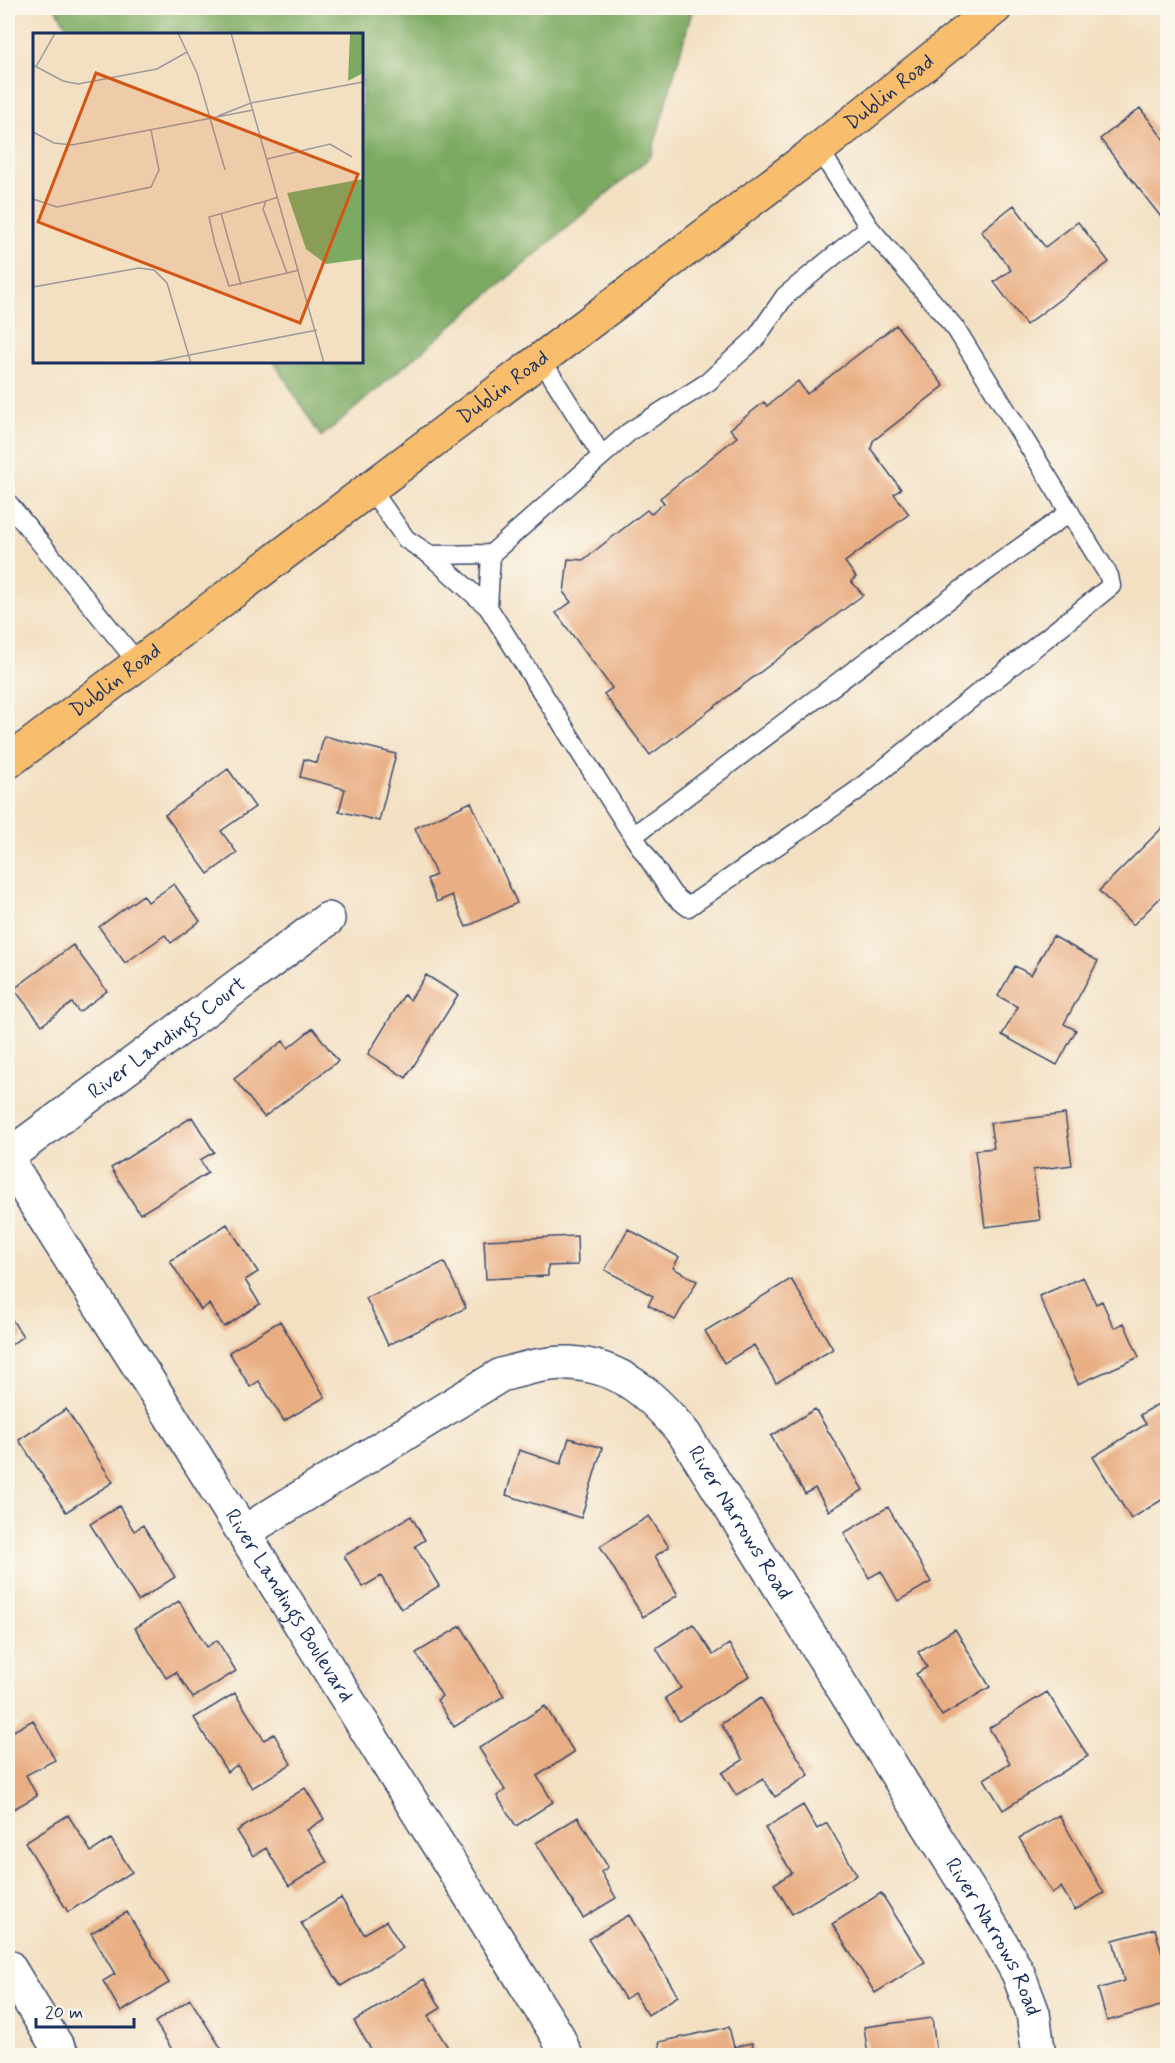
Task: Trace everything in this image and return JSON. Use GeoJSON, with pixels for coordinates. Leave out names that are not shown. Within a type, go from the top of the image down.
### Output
{"type":"FeatureCollection","features":[{"type":"Feature","properties":{"kind":"main road","name":"Dublin Road"},"geometry":{"type":"LineString","coordinates":[[8,762],[819,149],[995,8]]}},
{"type":"Feature","properties":{"kind":"street","name":"River Landings Court"},"geometry":{"type":"LineString","coordinates":[[8,1156],[328,919]]}},
{"type":"Feature","properties":{"kind":"street","name":"River Landings Boulevard"},"geometry":{"type":"LineString","coordinates":[[8,1161],[244,1532],[551,2025],[566,2055]]}},
{"type":"Feature","properties":{"kind":"street","name":"River Narrows Road"},"geometry":{"type":"LineString","coordinates":[[244,1532],[501,1375],[535,1366],[570,1363],[604,1370],[636,1385],[664,1408],[685,1435],[995,1932],[1018,1973],[1034,2013],[1039,2055]]}},
{"type":"Feature","properties":{"kind":"street"},"geometry":{"type":"LineString","coordinates":[[8,1966],[63,2055]]}},
{"type":"Feature","properties":{"kind":"lane"},"geometry":{"type":"LineString","coordinates":[[370,489],[406,539],[430,555],[488,607],[633,836],[673,895],[688,907],[855,792],[1111,586],[1109,576],[956,328],[869,227],[819,149]]}},
{"type":"Feature","properties":{"kind":"lane"},"geometry":{"type":"LineString","coordinates":[[430,555],[491,554],[629,432],[708,382],[756,338],[785,296],[869,227]]}},
{"type":"Feature","properties":{"kind":"lane"},"geometry":{"type":"LineString","coordinates":[[541,359],[602,456]]}},
{"type":"Feature","properties":{"kind":"lane"},"geometry":{"type":"LineString","coordinates":[[8,503],[138,663]]}},
{"type":"Feature","properties":{"kind":"lane"},"geometry":{"type":"LineString","coordinates":[[633,836],[976,579],[1070,512]]}},
{"type":"Feature","properties":{"kind":"lane"},"geometry":{"type":"LineString","coordinates":[[488,607],[491,554]]}},
{"type":"Feature","properties":{"kind":"green space"},"geometry":{"type":"Polygon","coordinates":[[[55,8],[693,8],[651,156],[321,437],[275,363],[363,363],[363,33],[71,33],[55,8]]]}},
{"type":"Feature","properties":{"kind":"building"},"geometry":{"type":"Polygon","coordinates":[[[1140,108],[1168,145],[1168,226],[1100,139],[1140,108]]]}},
{"type":"Feature","properties":{"kind":"building"},"geometry":{"type":"Polygon","coordinates":[[[1014,205],[1045,247],[1078,222],[1109,262],[1026,325],[994,282],[1011,270],[981,231],[1014,205]]]}},
{"type":"Feature","properties":{"kind":"building"},"geometry":{"type":"Polygon","coordinates":[[[896,325],[944,386],[873,441],[871,449],[901,489],[894,494],[909,514],[845,562],[856,577],[851,581],[863,595],[650,755],[604,694],[612,688],[556,613],[571,602],[564,593],[568,559],[583,560],[647,510],[651,514],[664,503],[660,498],[737,437],[730,429],[764,402],[767,406],[798,381],[807,394],[896,325]]]}},
{"type":"Feature","properties":{"kind":"building"},"geometry":{"type":"Polygon","coordinates":[[[324,736],[396,754],[379,821],[339,811],[345,789],[300,777],[304,759],[317,763],[324,736]]]}},
{"type":"Feature","properties":{"kind":"building"},"geometry":{"type":"Polygon","coordinates":[[[228,769],[255,807],[221,831],[237,853],[208,874],[165,815],[228,769]]]}},
{"type":"Feature","properties":{"kind":"building"},"geometry":{"type":"Polygon","coordinates":[[[471,802],[517,903],[466,927],[452,895],[437,902],[427,879],[436,875],[415,828],[471,802]]]}},
{"type":"Feature","properties":{"kind":"building"},"geometry":{"type":"Polygon","coordinates":[[[1168,822],[1168,890],[1133,925],[1099,891],[1168,822]]]}},
{"type":"Feature","properties":{"kind":"building"},"geometry":{"type":"Polygon","coordinates":[[[174,884],[200,921],[171,943],[165,935],[125,963],[99,927],[143,895],[148,902],[174,884]]]}},
{"type":"Feature","properties":{"kind":"building"},"geometry":{"type":"Polygon","coordinates":[[[1053,936],[1098,961],[1064,1024],[1076,1030],[1057,1065],[1002,1035],[1018,1007],[998,996],[1015,966],[1031,975],[1053,936]]]}},
{"type":"Feature","properties":{"kind":"building"},"geometry":{"type":"Polygon","coordinates":[[[73,945],[107,991],[79,1012],[72,1003],[42,1025],[14,989],[73,945]]]}},
{"type":"Feature","properties":{"kind":"building"},"geometry":{"type":"Polygon","coordinates":[[[426,975],[458,995],[406,1078],[368,1054],[404,995],[410,1000],[426,975]]]}},
{"type":"Feature","properties":{"kind":"building"},"geometry":{"type":"Polygon","coordinates":[[[313,1028],[338,1061],[264,1117],[234,1079],[283,1041],[288,1048],[313,1028]]]}},
{"type":"Feature","properties":{"kind":"building"},"geometry":{"type":"Polygon","coordinates":[[[1065,1114],[1072,1165],[1033,1170],[1040,1220],[985,1227],[975,1150],[994,1148],[990,1123],[1065,1114]]]}},
{"type":"Feature","properties":{"kind":"building"},"geometry":{"type":"Polygon","coordinates":[[[192,1117],[214,1152],[200,1160],[208,1173],[140,1214],[111,1168],[192,1117]]]}},
{"type":"Feature","properties":{"kind":"building"},"geometry":{"type":"Polygon","coordinates":[[[227,1224],[258,1272],[245,1280],[260,1304],[224,1327],[209,1304],[201,1310],[170,1261],[227,1224]]]}},
{"type":"Feature","properties":{"kind":"building"},"geometry":{"type":"Polygon","coordinates":[[[628,1229],[679,1257],[673,1268],[697,1281],[675,1320],[648,1305],[653,1296],[605,1270],[628,1229]]]}},
{"type":"Feature","properties":{"kind":"building"},"geometry":{"type":"Polygon","coordinates":[[[577,1236],[578,1265],[548,1266],[548,1276],[486,1279],[484,1240],[577,1236]]]}},
{"type":"Feature","properties":{"kind":"building"},"geometry":{"type":"Polygon","coordinates":[[[444,1262],[466,1308],[388,1345],[366,1298],[444,1262]]]}},
{"type":"Feature","properties":{"kind":"building"},"geometry":{"type":"Polygon","coordinates":[[[1083,1277],[1096,1304],[1102,1301],[1114,1328],[1124,1323],[1139,1357],[1078,1384],[1039,1296],[1083,1277]]]}},
{"type":"Feature","properties":{"kind":"building"},"geometry":{"type":"Polygon","coordinates":[[[791,1279],[833,1349],[776,1383],[754,1345],[724,1363],[705,1331],[791,1279]]]}},
{"type":"Feature","properties":{"kind":"building"},"geometry":{"type":"Polygon","coordinates":[[[8,1314],[23,1336],[8,1347],[8,1314]]]}},
{"type":"Feature","properties":{"kind":"building"},"geometry":{"type":"Polygon","coordinates":[[[280,1321],[325,1397],[284,1421],[259,1381],[250,1387],[229,1352],[280,1321]]]}},
{"type":"Feature","properties":{"kind":"building"},"geometry":{"type":"Polygon","coordinates":[[[1168,1398],[1168,1496],[1131,1519],[1093,1457],[1146,1424],[1140,1415],[1168,1398]]]}},
{"type":"Feature","properties":{"kind":"building"},"geometry":{"type":"Polygon","coordinates":[[[66,1409],[113,1482],[66,1512],[19,1440],[66,1409]]]}},
{"type":"Feature","properties":{"kind":"building"},"geometry":{"type":"Polygon","coordinates":[[[815,1409],[863,1490],[829,1511],[815,1488],[805,1494],[771,1436],[815,1409]]]}},
{"type":"Feature","properties":{"kind":"building"},"geometry":{"type":"Polygon","coordinates":[[[569,1438],[602,1448],[581,1518],[506,1495],[519,1450],[561,1464],[569,1438]]]}},
{"type":"Feature","properties":{"kind":"building"},"geometry":{"type":"Polygon","coordinates":[[[119,1506],[134,1531],[143,1525],[175,1577],[138,1601],[90,1524],[119,1506]]]}},
{"type":"Feature","properties":{"kind":"building"},"geometry":{"type":"Polygon","coordinates":[[[888,1507],[931,1582],[898,1601],[881,1571],[869,1578],[844,1533],[888,1507]]]}},
{"type":"Feature","properties":{"kind":"building"},"geometry":{"type":"Polygon","coordinates":[[[411,1516],[425,1540],[415,1546],[439,1586],[401,1609],[381,1576],[363,1587],[344,1556],[411,1516]]]}},
{"type":"Feature","properties":{"kind":"building"},"geometry":{"type":"Polygon","coordinates":[[[649,1516],[669,1547],[655,1556],[678,1595],[643,1617],[600,1546],[649,1516]]]}},
{"type":"Feature","properties":{"kind":"building"},"geometry":{"type":"Polygon","coordinates":[[[179,1601],[207,1647],[217,1640],[236,1671],[193,1698],[176,1672],[166,1678],[135,1628],[179,1601]]]}},
{"type":"Feature","properties":{"kind":"building"},"geometry":{"type":"Polygon","coordinates":[[[693,1624],[713,1655],[729,1644],[749,1676],[679,1721],[665,1698],[681,1688],[656,1648],[693,1624]]]}},
{"type":"Feature","properties":{"kind":"building"},"geometry":{"type":"Polygon","coordinates":[[[461,1626],[504,1696],[454,1727],[437,1700],[442,1696],[416,1653],[461,1626]]]}},
{"type":"Feature","properties":{"kind":"building"},"geometry":{"type":"Polygon","coordinates":[[[955,1629],[990,1687],[942,1716],[916,1674],[927,1667],[918,1652],[955,1629]]]}},
{"type":"Feature","properties":{"kind":"building"},"geometry":{"type":"Polygon","coordinates":[[[1047,1692],[1088,1756],[1003,1810],[984,1779],[1010,1763],[989,1728],[1047,1692]]]}},
{"type":"Feature","properties":{"kind":"building"},"geometry":{"type":"Polygon","coordinates":[[[235,1693],[264,1740],[274,1734],[291,1764],[252,1788],[237,1765],[227,1772],[194,1718],[235,1693]]]}},
{"type":"Feature","properties":{"kind":"building"},"geometry":{"type":"Polygon","coordinates":[[[761,1698],[809,1775],[775,1797],[763,1779],[736,1795],[722,1773],[743,1760],[721,1724],[761,1698]]]}},
{"type":"Feature","properties":{"kind":"building"},"geometry":{"type":"Polygon","coordinates":[[[545,1706],[574,1752],[537,1776],[553,1802],[516,1826],[497,1796],[505,1790],[479,1748],[545,1706]]]}},
{"type":"Feature","properties":{"kind":"building"},"geometry":{"type":"Polygon","coordinates":[[[33,1720],[55,1760],[26,1775],[37,1796],[8,1812],[8,1734],[33,1720]]]}},
{"type":"Feature","properties":{"kind":"building"},"geometry":{"type":"Polygon","coordinates":[[[305,1788],[324,1819],[307,1830],[327,1862],[289,1886],[266,1848],[253,1856],[237,1831],[305,1788]]]}},
{"type":"Feature","properties":{"kind":"building"},"geometry":{"type":"Polygon","coordinates":[[[803,1805],[817,1829],[827,1823],[857,1875],[792,1914],[774,1884],[792,1873],[765,1828],[803,1805]]]}},
{"type":"Feature","properties":{"kind":"building"},"geometry":{"type":"Polygon","coordinates":[[[68,1815],[91,1852],[111,1839],[132,1872],[68,1912],[25,1842],[68,1815]]]}},
{"type":"Feature","properties":{"kind":"building"},"geometry":{"type":"Polygon","coordinates":[[[1059,1815],[1104,1893],[1075,1910],[1061,1887],[1052,1893],[1019,1838],[1059,1815]]]}},
{"type":"Feature","properties":{"kind":"building"},"geometry":{"type":"Polygon","coordinates":[[[578,1817],[608,1867],[601,1872],[616,1898],[583,1918],[536,1843],[578,1817]]]}},
{"type":"Feature","properties":{"kind":"building"},"geometry":{"type":"Polygon","coordinates":[[[881,1893],[925,1962],[875,1993],[832,1924],[881,1893]]]}},
{"type":"Feature","properties":{"kind":"building"},"geometry":{"type":"Polygon","coordinates":[[[341,1898],[364,1934],[386,1921],[403,1948],[341,1986],[301,1923],[341,1898]]]}},
{"type":"Feature","properties":{"kind":"building"},"geometry":{"type":"Polygon","coordinates":[[[127,1912],[169,1983],[121,2012],[103,1981],[115,1974],[91,1933],[127,1912]]]}},
{"type":"Feature","properties":{"kind":"building"},"geometry":{"type":"Polygon","coordinates":[[[629,1915],[678,1996],[648,2015],[634,1993],[625,1999],[588,1939],[629,1915]]]}},
{"type":"Feature","properties":{"kind":"building"},"geometry":{"type":"Polygon","coordinates":[[[1155,1929],[1163,1957],[1168,1955],[1168,2004],[1107,2021],[1098,1989],[1124,1981],[1113,1940],[1155,1929]]]}},
{"type":"Feature","properties":{"kind":"building"},"geometry":{"type":"Polygon","coordinates":[[[424,1979],[441,2008],[428,2016],[449,2049],[438,2056],[375,2056],[354,2021],[424,1979]]]}},
{"type":"Feature","properties":{"kind":"building"},"geometry":{"type":"Polygon","coordinates":[[[190,1999],[226,2056],[176,2056],[155,2022],[190,1999]]]}},
{"type":"Feature","properties":{"kind":"building"},"geometry":{"type":"Polygon","coordinates":[[[932,2018],[937,2056],[868,2056],[864,2027],[932,2018]]]}},
{"type":"Feature","properties":{"kind":"building"},"geometry":{"type":"Polygon","coordinates":[[[729,2027],[734,2047],[752,2043],[755,2056],[661,2056],[659,2042],[729,2027]]]}}]}
